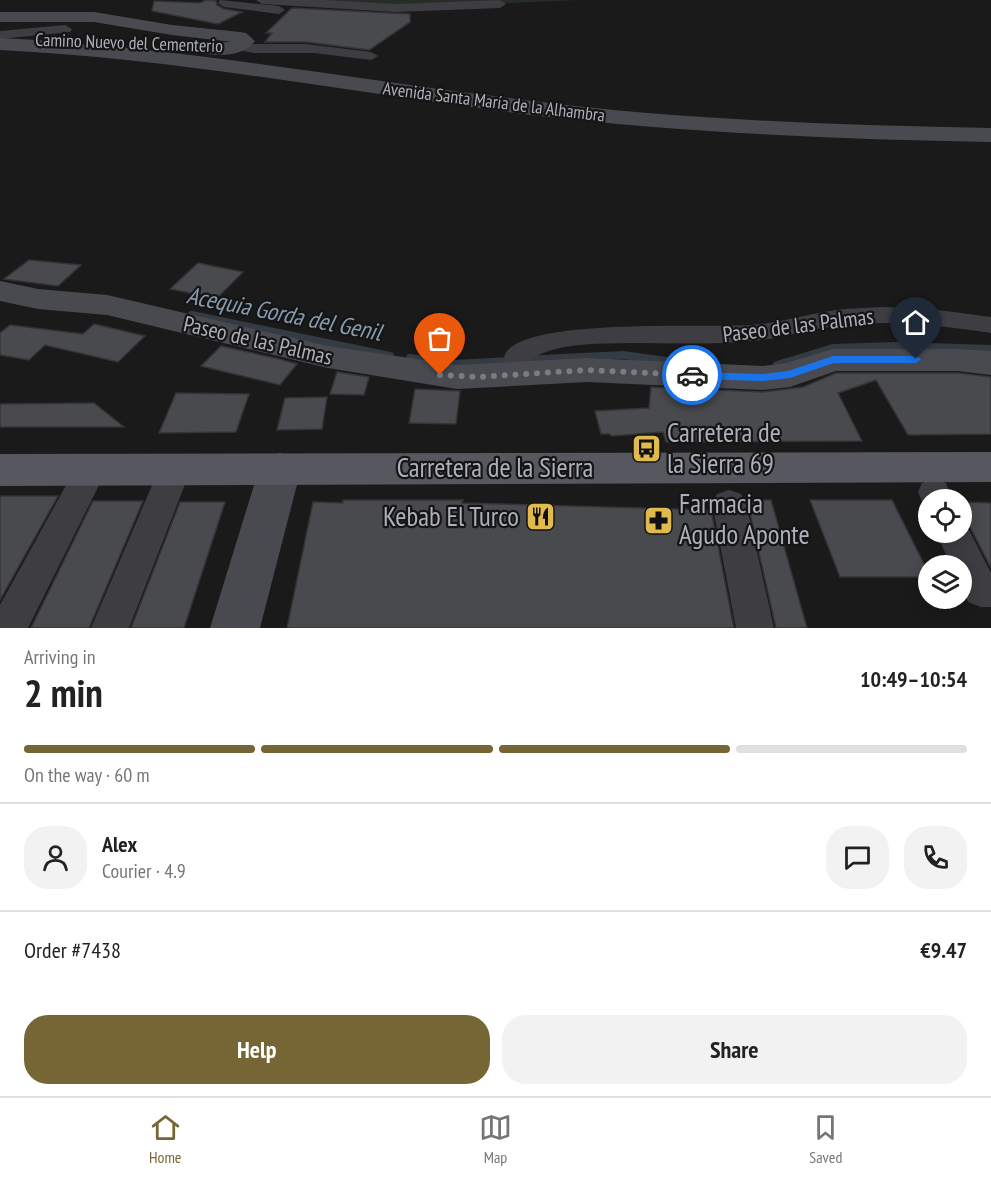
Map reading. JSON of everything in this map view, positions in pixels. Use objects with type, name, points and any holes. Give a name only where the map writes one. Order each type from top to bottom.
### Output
[{"type":"main road","name":"Carretera de la Sierra","points":[[0,470],[991,467]]},
{"type":"street","points":[[0,2],[10,0]]},
{"type":"street","points":[[228,0],[224,3],[366,20]]},
{"type":"street","points":[[262,0],[396,8],[500,4]]},
{"type":"street","name":"Camino Nuevo del Cementerio","points":[[0,16],[77,16],[115,19],[246,41],[237,46],[202,47],[73,37],[5,40]]},
{"type":"street","name":"Camino Nuevo del Cementerio","points":[[5,40],[65,29]]},
{"type":"street","name":"Avenida Santa María de la Alhambra","points":[[5,40],[130,52],[473,100],[609,116],[795,130],[991,135]]},
{"type":"street","points":[[237,46],[249,50],[314,48],[355,56],[371,56]]},
{"type":"street","name":"Paseo de las Palmas","points":[[0,291],[38,298],[107,305],[328,357],[406,371],[457,377],[517,365],[725,378],[763,378],[790,375],[833,360],[958,360],[991,363]]},
{"type":"street","name":"Paseo de las Palmas","points":[[517,365],[526,351],[566,339],[589,336],[753,333],[837,318],[882,315],[931,317],[991,325]]},
{"type":"street","points":[[110,628],[175,469]]},
{"type":"street","points":[[235,628],[280,469]]},
{"type":"street","points":[[8,628],[91,470]]},
{"type":"street","points":[[729,503],[755,628]]},
{"type":"street","points":[[958,543],[981,591],[991,591]]},
{"type":"shaded area","points":[[301,0],[579,0],[396,8]]},
{"type":"building","points":[[206,0],[216,1],[217,5],[224,9],[242,12],[218,24],[152,11],[154,1],[200,3]]},
{"type":"building","points":[[292,8],[410,14],[410,22],[369,50],[306,42],[265,42],[272,33],[266,33]]},
{"type":"building","points":[[29,260],[81,265],[58,286],[4,279]]},
{"type":"building","points":[[198,263],[243,272],[217,298],[170,289]]},
{"type":"building","points":[[94,324],[145,336],[118,362],[45,345],[29,360],[0,355],[0,333],[10,325],[83,334]]},
{"type":"building","points":[[221,346],[297,364],[280,385],[201,366]]},
{"type":"building","points":[[337,372],[369,377],[364,395],[330,394]]},
{"type":"building","points":[[836,373],[958,373],[991,377],[991,434],[908,435],[876,380],[838,393],[862,441],[666,442],[663,432],[611,436],[601,434],[595,411],[649,408],[651,387],[763,392],[803,387]]},
{"type":"building","points":[[415,389],[460,391],[456,424],[409,423]]},
{"type":"building","points":[[176,393],[249,394],[236,432],[159,433]]},
{"type":"building","points":[[327,397],[322,429],[277,430],[285,398]]},
{"type":"building","points":[[94,403],[124,427],[0,427],[0,404]]},
{"type":"building","points":[[0,496],[58,496],[0,600]]},
{"type":"building","points":[[343,500],[463,500],[462,503],[711,510],[734,628],[287,628],[313,502],[343,503]]},
{"type":"building","points":[[747,500],[771,500],[807,628],[776,628]]},
{"type":"building","points":[[810,500],[892,500],[920,555],[918,577],[840,577]]},
{"type":"building","points":[[93,501],[143,501],[89,628],[31,628]]},
{"type":"building","points":[[180,502],[225,502],[184,628],[131,628]]},
{"type":"building","points":[[972,502],[991,503],[991,568],[972,531]]},
{"type":"waterway","name":"Acequia Gorda del Genil","points":[[192,315],[390,356]]},
{"type":"waterway","name":"Acequia Gorda del Genil","points":[[777,365],[833,348],[896,346],[991,349]]},
{"type":"waterway","name":"Acequia Gorda del Genil","points":[[523,360],[623,355],[680,363]]},
{"type":"waterway","name":"Acequia Gorda del Genil","points":[[410,358],[455,364],[512,361]]},
{"type":"way so far","points":[[440,375],[479,377],[587,370],[692,375]]},
{"type":"place","name":"Carretera de la Sierra 69","points":[[646,449]]},
{"type":"place","name":"Kebab El Turco","points":[[540,517]]},
{"type":"place","name":"Farmacia Agudo Aponte","points":[[658,520]]},
{"type":"route","points":[[692,375],[763,378],[790,375],[833,360],[916,359]]}]
